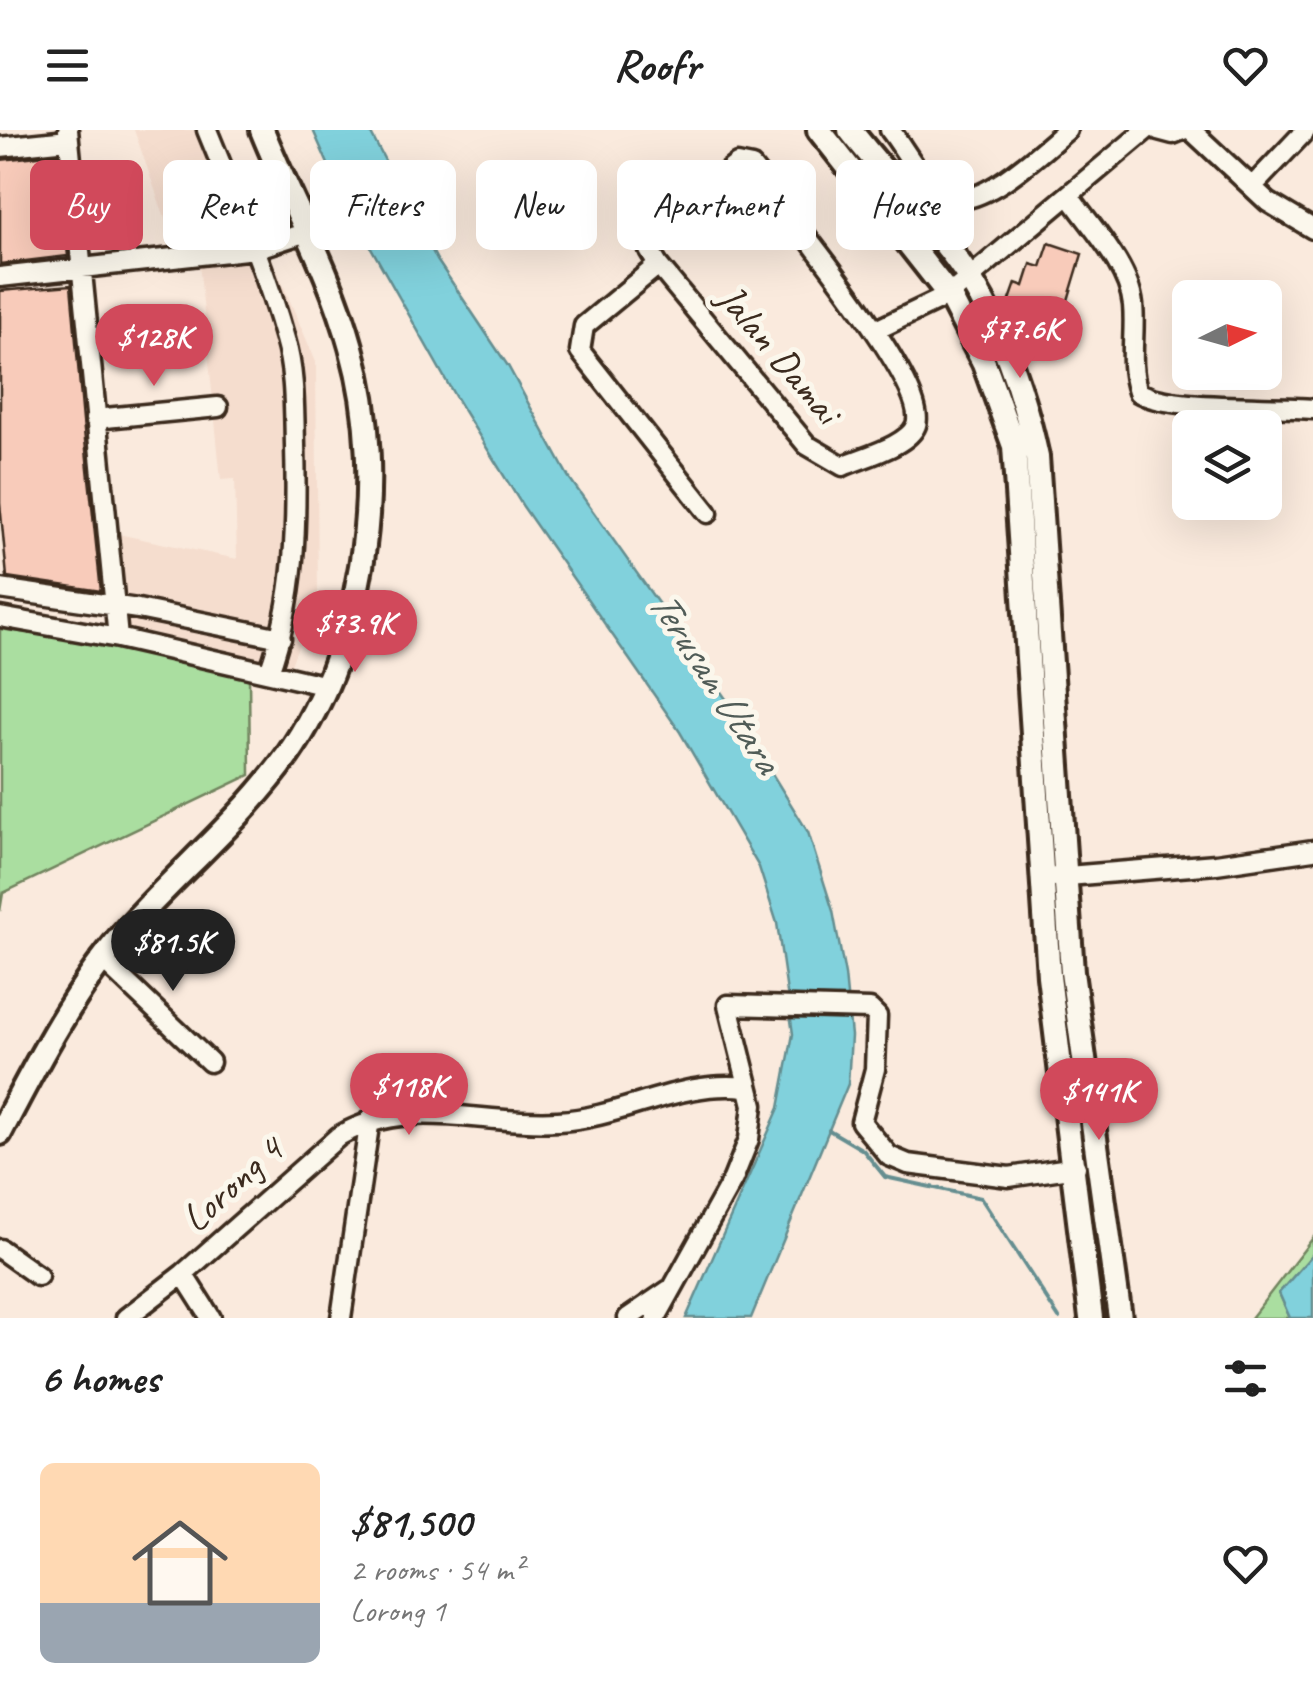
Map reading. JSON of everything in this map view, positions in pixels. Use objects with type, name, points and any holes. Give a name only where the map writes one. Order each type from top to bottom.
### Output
[{"type":"street","points":[[207,130],[219,160]]},
{"type":"street","points":[[0,1133],[57,1028],[103,960],[280,766],[323,686],[360,578],[368,519],[368,449],[352,347],[262,130]]},
{"type":"street","points":[[819,130],[949,295],[998,396],[1019,474],[1053,877],[1072,972],[1120,1318]]},
{"type":"street","points":[[850,130],[969,278],[1016,380],[1037,458],[1053,877],[1049,976],[1076,1166],[1091,1318]]},
{"type":"street","points":[[890,130],[940,195],[956,201],[973,200],[1067,130]]},
{"type":"street","points":[[876,330],[949,295],[1146,130]]},
{"type":"street","points":[[1158,130],[1173,134],[1187,130],[1284,214],[1313,229]]},
{"type":"street","points":[[1252,187],[1306,130]]},
{"type":"street","points":[[0,147],[68,135],[118,638]]},
{"type":"street","name":"Jalan Damai","points":[[736,164],[752,167],[876,330],[911,391],[916,424],[908,437],[843,466],[807,445],[658,264],[649,250],[651,231],[736,164]]},
{"type":"street","points":[[1069,195],[1128,285],[1133,304],[1132,372],[1138,392],[1148,398],[1185,402],[1313,409]]},
{"type":"street","points":[[290,238],[304,233]]},
{"type":"street","points":[[0,276],[245,250]]},
{"type":"street","points":[[255,250],[286,340],[294,382],[296,554],[281,638],[269,672]]},
{"type":"street","points":[[658,264],[584,326],[580,351],[708,513]]},
{"type":"street","points":[[96,419],[218,407]]},
{"type":"street","points":[[0,589],[281,638]]},
{"type":"street","points":[[0,617],[118,638],[323,686]]},
{"type":"street","points":[[1053,877],[1216,864],[1313,850]]},
{"type":"street","points":[[103,960],[210,1062]]},
{"type":"street","points":[[656,1318],[733,1179],[750,1139],[754,1105],[746,1087],[728,1006],[870,1010],[877,1016],[876,1056],[861,1122],[889,1156],[908,1164],[1010,1177],[1076,1166]]},
{"type":"street","name":"Lorong 4","points":[[126,1318],[183,1274],[292,1175],[340,1136],[370,1119],[407,1114],[557,1121],[615,1112],[674,1092],[746,1087]]},
{"type":"street","points":[[341,1318],[370,1119]]},
{"type":"street","points":[[0,1248],[38,1276]]},
{"type":"street","points":[[183,1274],[211,1318]]},
{"type":"street","points":[[628,1318],[669,1290]]},
{"type":"shaded area","points":[[134,130],[217,130],[230,160],[163,160],[163,213]]},
{"type":"shaded area","points":[[176,250],[268,250],[316,362],[318,594],[284,683],[127,647],[118,534],[237,559],[235,479],[221,480],[199,263],[181,264]]},
{"type":"green space","points":[[0,629],[127,647],[249,675],[250,775],[3,893],[0,911]]},
{"type":"green space","points":[[1313,1238],[1313,1254],[1279,1293],[1290,1318],[1251,1318]]},
{"type":"water","name":"Terusan Utara","points":[[313,130],[369,130],[385,160],[326,160]]},
{"type":"water","name":"Terusan Utara","points":[[372,250],[432,250],[508,366],[568,476],[726,699],[808,832],[833,911],[845,975],[851,1036],[848,1084],[751,1318],[686,1318],[779,1108],[793,1034],[777,923],[759,867],[680,732],[522,505]]},
{"type":"water","points":[[1313,1254],[1313,1318],[1290,1318],[1279,1293]]},
{"type":"building","points":[[57,154],[58,160],[30,160],[30,250],[67,250],[68,256],[0,264],[0,160]]},
{"type":"building","points":[[1049,243],[1082,254],[1062,320],[1054,317],[1044,337],[1014,327],[1017,306],[1009,303],[1016,283],[1024,286],[1031,264],[1041,267]]},
{"type":"building","points":[[71,285],[101,591],[7,577],[0,503],[0,291]]},
{"type":"waterway","points":[[829,1130],[863,1150],[885,1177],[981,1198],[1059,1318]]}]
